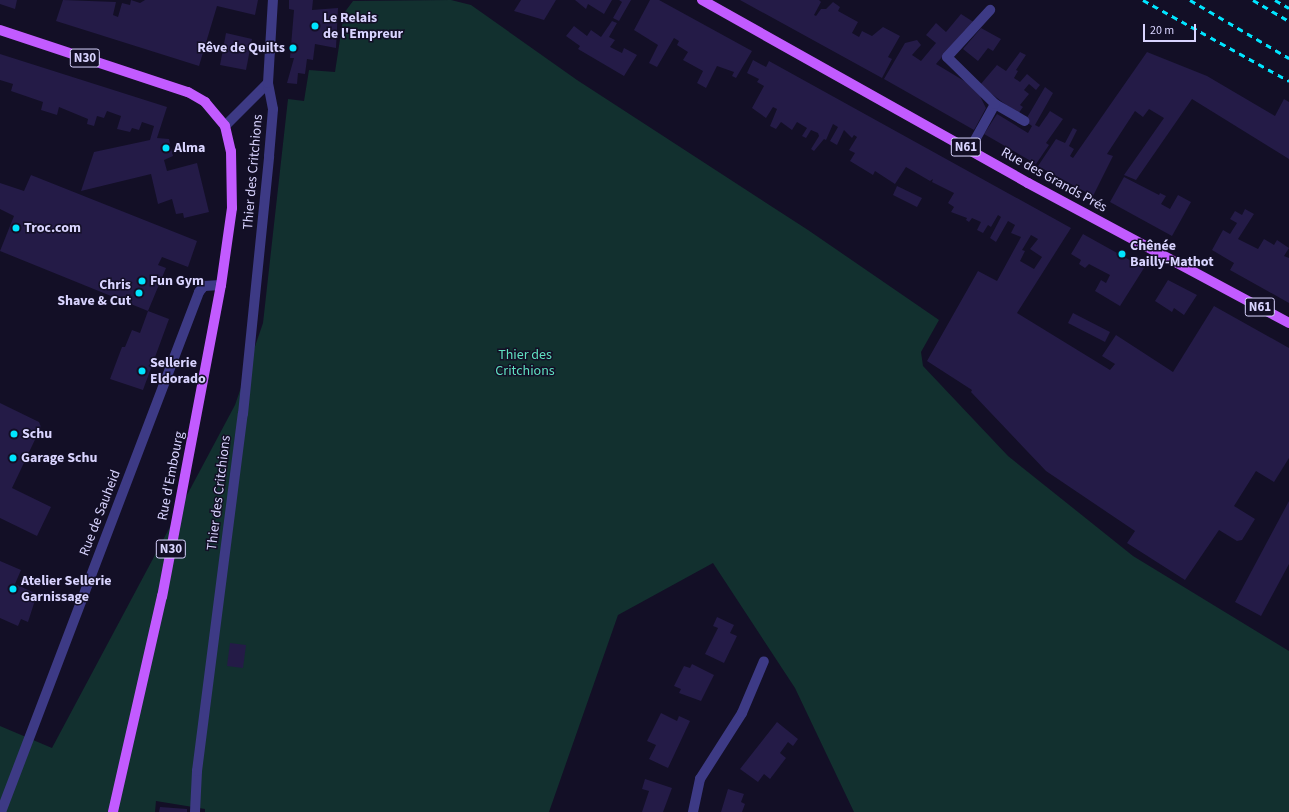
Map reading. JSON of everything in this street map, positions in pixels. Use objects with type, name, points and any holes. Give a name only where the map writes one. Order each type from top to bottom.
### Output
[{"type":"main road","name":"Rue des Grands Prés","points":[[702,0],[970,149],[1289,323]]},
{"type":"main road","name":"N30","points":[[0,30],[188,92],[205,102],[225,126],[231,151],[231,219],[221,285]]},
{"type":"main road","name":"Rue d'Embourg","points":[[113,812],[162,596],[221,285]]},
{"type":"street","points":[[225,126],[268,82],[274,0]]},
{"type":"street","points":[[990,10],[947,57],[995,104],[1024,121]]},
{"type":"street","name":"Thier des Critchions","points":[[195,812],[197,770],[243,414],[269,156],[273,109],[268,82]]},
{"type":"street","points":[[970,149],[995,104]]},
{"type":"street","name":"Rue de Sauheid","points":[[1,812],[199,292],[204,286],[221,285]]},
{"type":"street","points":[[693,812],[700,778],[742,713],[764,661]]},
{"type":"green space","name":"Thier des Critchions","points":[[451,0],[471,5],[577,80],[808,230],[939,320],[921,352],[923,366],[1008,456],[1133,556],[1289,651],[1289,812],[854,812],[795,688],[713,563],[618,615],[549,812],[205,812],[205,809],[156,801],[155,812],[0,812],[0,726],[52,748],[235,405],[263,323],[288,99],[304,101],[309,70],[335,72],[344,13],[353,1]]},
{"type":"building","points":[[0,0],[17,0],[15,9],[0,4]]},
{"type":"building","points":[[63,0],[116,2],[113,15],[118,17],[122,3],[130,5],[131,0],[140,3],[145,0],[258,0],[255,15],[217,6],[199,66],[56,21]]},
{"type":"building","name":"Le Relais de l'Empreur","points":[[289,0],[313,0],[312,10],[338,8],[336,48],[315,44],[313,60],[307,59],[305,74],[298,73],[297,84],[287,83],[294,58],[290,58],[294,10],[289,9]]},
{"type":"building","points":[[521,0],[556,0],[544,20],[514,11]]},
{"type":"building","points":[[575,0],[612,0],[604,14],[588,4],[586,9]]},
{"type":"building","points":[[619,0],[631,0],[619,21],[613,18],[622,2]]},
{"type":"building","points":[[650,0],[659,0],[752,51],[736,78],[732,76],[734,72],[717,66],[706,88],[697,83],[703,71],[683,60],[688,52],[677,45],[679,41],[674,38],[657,67],[649,63],[658,45],[634,30]]},
{"type":"building","points":[[740,0],[819,0],[821,2],[814,15],[816,16],[821,9],[826,9],[833,2],[840,7],[838,11],[858,22],[852,33],[859,37],[862,31],[872,36],[883,27],[900,36],[888,57],[892,59],[882,78]]},
{"type":"building","points":[[961,14],[975,23],[967,32],[965,30],[936,64],[966,82],[980,96],[986,108],[974,130],[884,79],[905,43],[917,40],[921,45],[912,55],[921,61],[936,43],[926,35],[936,23],[946,32]]},
{"type":"building","points":[[612,21],[617,23],[609,37],[615,40],[610,47],[622,53],[624,48],[637,55],[624,76],[578,49],[580,46],[566,36],[574,26],[587,36],[591,30],[601,37]]},
{"type":"building","points":[[981,28],[1001,39],[993,51],[988,48],[978,61],[963,49]]},
{"type":"building","points":[[226,33],[252,39],[246,70],[220,65]]},
{"type":"building","points":[[1020,52],[1026,55],[1016,70],[1018,71],[1014,78],[1020,82],[1027,74],[1040,85],[1036,90],[1029,84],[1024,90],[1029,94],[1020,105],[1023,107],[1018,114],[980,85],[997,65],[1006,71]]},
{"type":"building","points":[[1147,52],[1207,76],[1275,116],[1284,99],[1289,102],[1289,159],[1192,99],[1136,180],[1124,175],[1164,118],[1149,109],[1143,117],[1135,111],[1107,154],[1113,156],[1093,196],[1038,166],[1056,139],[1065,143],[1073,128],[1077,130],[1069,146],[1074,149],[1070,156],[1073,158]]},
{"type":"building","points":[[0,54],[167,107],[157,138],[169,139],[173,156],[164,160],[167,171],[197,163],[209,212],[184,218],[183,213],[176,214],[172,199],[158,204],[151,174],[81,191],[94,152],[150,140],[154,126],[142,122],[139,130],[132,128],[130,132],[117,129],[121,116],[107,111],[104,118],[97,116],[94,126],[87,124],[88,119],[59,107],[57,115],[41,110],[43,102],[11,91],[13,84],[0,80]]},
{"type":"building","points":[[753,60],[766,67],[769,61],[1071,228],[1017,313],[1110,370],[1115,364],[1102,356],[1116,335],[1173,372],[1214,306],[1289,348],[1289,458],[1274,482],[1256,471],[1234,506],[1255,519],[1242,540],[1237,541],[1219,530],[1185,580],[1127,543],[1135,531],[1046,471],[971,392],[972,390],[927,361],[978,271],[997,281],[1021,237],[1011,233],[1015,225],[1008,221],[996,242],[990,238],[1001,217],[998,215],[991,227],[988,225],[983,233],[977,230],[981,222],[972,218],[969,222],[966,220],[967,218],[951,212],[954,207],[948,203],[954,193],[932,182],[933,179],[930,181],[906,167],[895,184],[875,171],[873,175],[850,161],[855,153],[849,150],[857,137],[854,135],[852,138],[844,130],[837,145],[830,141],[838,127],[833,124],[826,140],[824,139],[814,151],[811,149],[819,136],[818,133],[811,130],[806,138],[802,136],[807,128],[797,122],[792,130],[781,122],[776,129],[770,126],[777,109],[773,107],[766,118],[752,108],[764,86],[757,82],[759,79],[747,73]],"holes":[[[1031,235],[1038,239],[1030,249],[1042,257],[1034,269],[1020,261],[1025,251],[1022,250]]]},
{"type":"building","points":[[1045,87],[1053,93],[1035,125],[1039,127],[1050,111],[1063,119],[1046,143],[1049,145],[1036,164],[984,134],[997,114],[1028,133],[1032,126],[1025,121]]},
{"type":"building","points":[[31,175],[197,241],[188,267],[162,257],[158,265],[166,268],[148,311],[0,251],[14,216],[0,209],[0,183],[24,191]]},
{"type":"building","points":[[1124,177],[1159,195],[1160,193],[1166,196],[1161,204],[1170,209],[1178,195],[1191,202],[1172,236],[1110,202]]},
{"type":"building","points":[[897,186],[922,198],[917,207],[893,195]]},
{"type":"building","points":[[1245,209],[1254,214],[1238,239],[1258,249],[1264,239],[1274,245],[1277,240],[1289,248],[1284,256],[1289,258],[1289,303],[1230,270],[1234,263],[1212,250],[1223,230],[1230,234],[1237,223],[1230,219],[1235,211],[1242,215]]},
{"type":"building","points":[[1083,234],[1144,268],[1120,306],[1095,291],[1101,280],[1106,283],[1110,275],[1089,264],[1085,268],[1079,264],[1081,260],[1071,254]]},
{"type":"building","points":[[1168,280],[1197,295],[1184,315],[1174,308],[1172,312],[1155,301]]},
{"type":"building","points":[[148,311],[169,319],[143,390],[110,379],[122,347],[125,347],[132,330],[140,333]]},
{"type":"building","points":[[1073,313],[1110,332],[1105,342],[1068,323]]},
{"type":"building","name":"Garage Schu","points":[[0,403],[39,422],[41,427],[12,488],[51,507],[37,536],[0,518]]},
{"type":"building","points":[[1289,501],[1289,564],[1261,616],[1235,602]]},
{"type":"building","name":"Atelier Sellerie Garnissage","points":[[0,561],[21,570],[15,584],[37,594],[28,622],[21,619],[18,626],[0,618]]},
{"type":"building","points":[[717,617],[734,625],[730,633],[737,636],[724,663],[705,654],[718,628],[713,626]]},
{"type":"building","points":[[230,643],[246,645],[243,668],[227,666]]},
{"type":"building","points":[[692,664],[714,675],[701,701],[679,693],[681,689],[674,686],[684,666],[690,668]]},
{"type":"building","points":[[661,713],[677,721],[679,716],[690,721],[668,768],[649,759],[656,745],[647,741]]},
{"type":"building","points":[[777,722],[798,739],[793,746],[788,742],[780,753],[786,758],[770,779],[764,774],[758,782],[740,769]]},
{"type":"building","points":[[645,779],[672,788],[663,812],[642,812],[649,791],[642,789]]},
{"type":"building","points":[[728,789],[744,794],[741,802],[745,804],[742,812],[721,812]]},
{"type":"building","points":[[160,807],[187,809],[187,812],[159,812]]},
{"type":"railway","points":[[1143,0],[1289,81]]},
{"type":"railway","points":[[1190,0],[1289,58]]},
{"type":"railway","points":[[1253,0],[1289,21]]},
{"type":"railway","points":[[1275,0],[1289,8]]},
{"type":"place","name":"Le Relais de l'Empreur","points":[[315,26]]},
{"type":"place","name":"Rêve de Quilts","points":[[293,48]]},
{"type":"place","name":"Alma","points":[[166,148]]},
{"type":"place","name":"Troc.com","points":[[16,228]]},
{"type":"place","name":"Chênée Bailly-Mathot","points":[[1122,254]]},
{"type":"place","name":"Fun Gym","points":[[142,281]]},
{"type":"place","name":"Chris Shave & Cut","points":[[139,293]]},
{"type":"place","name":"Sellerie Eldorado","points":[[142,371]]},
{"type":"place","name":"Schu","points":[[14,434]]},
{"type":"place","name":"Garage Schu","points":[[13,458]]},
{"type":"place","name":"Atelier Sellerie Garnissage","points":[[13,589]]}]
